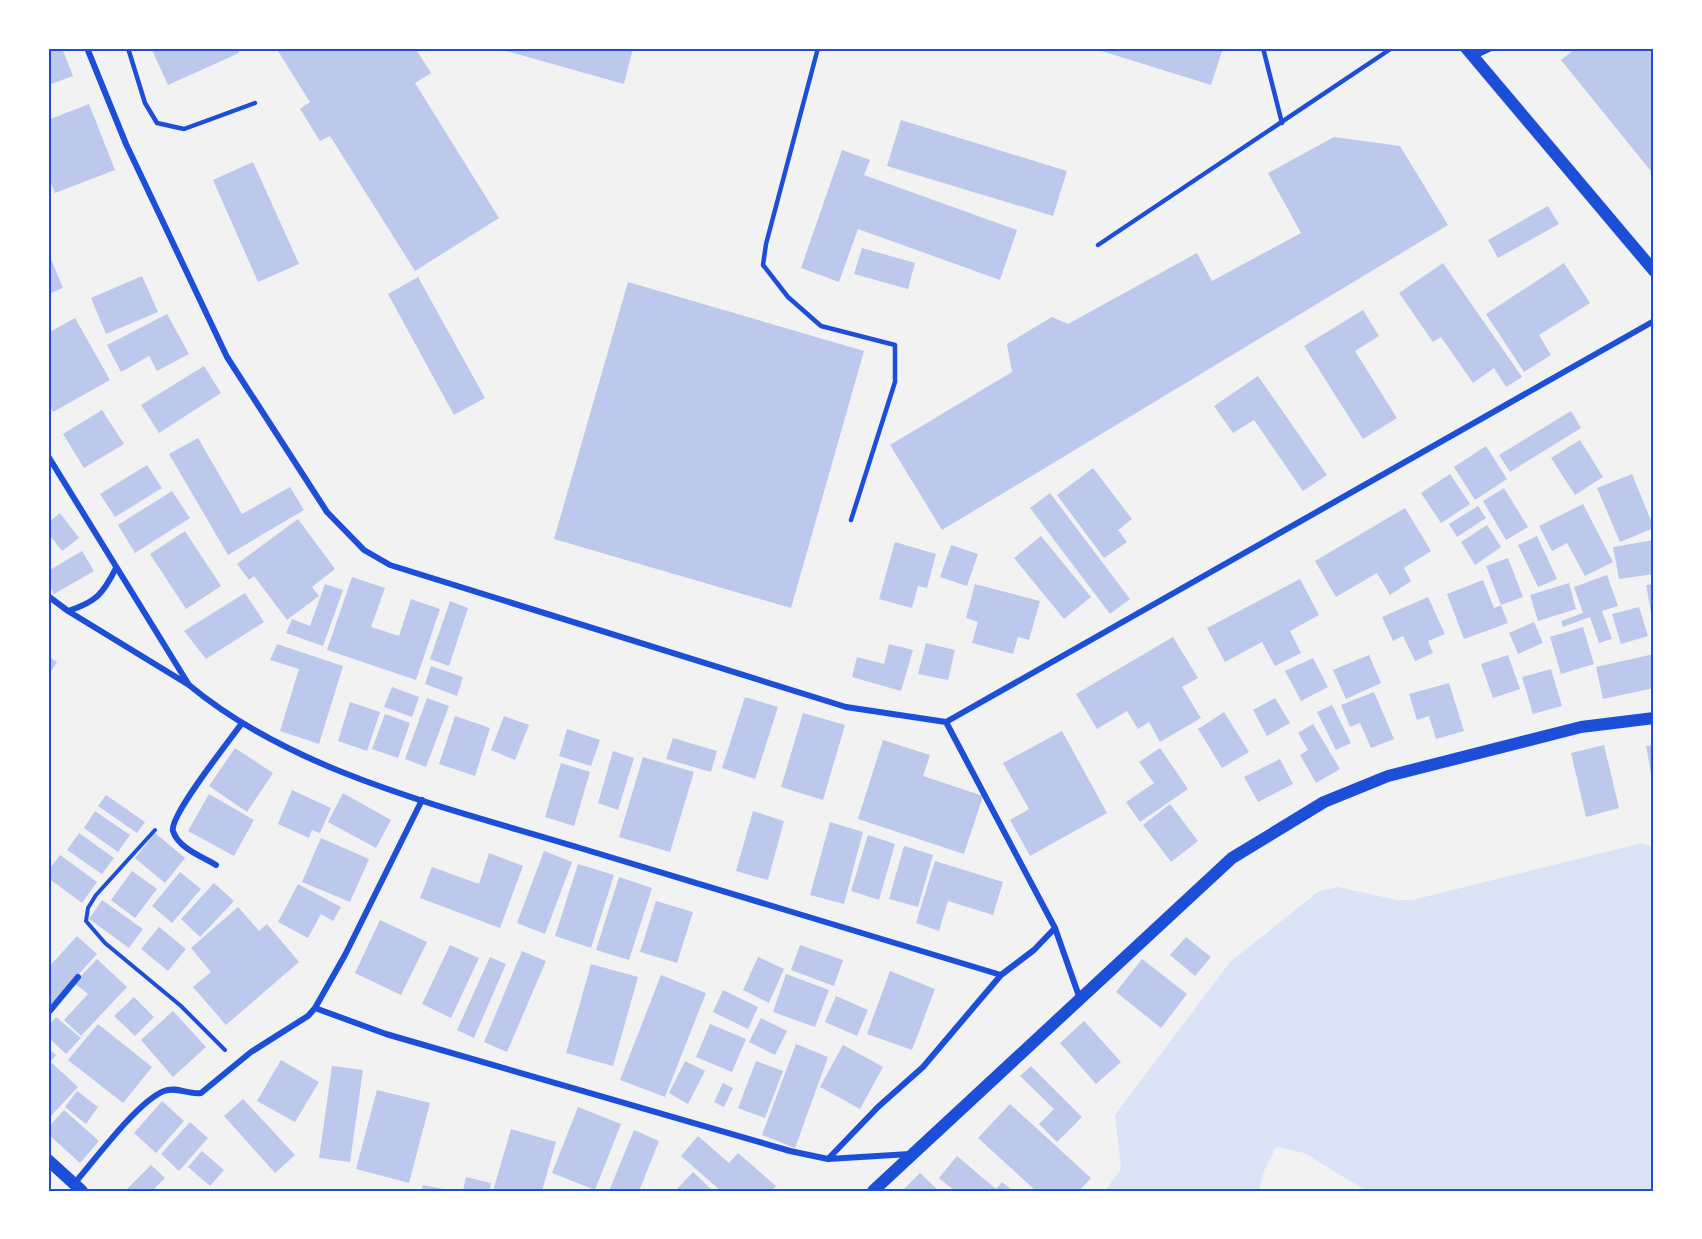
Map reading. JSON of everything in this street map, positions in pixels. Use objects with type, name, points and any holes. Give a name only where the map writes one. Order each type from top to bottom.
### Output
[{"type":"main road","points":[[1470,52],[1654,271]]},
{"type":"main road","points":[[873,1191],[1232,858],[1324,802],[1388,776],[1442,761],[1581,727],[1654,718]]},
{"type":"main road","points":[[48,1160],[78,1187]]},
{"type":"street","points":[[87,48],[126,144],[227,357],[327,512],[364,550],[401,568],[846,707],[946,722],[1654,321]]},
{"type":"street","points":[[1470,52],[1491,48]]},
{"type":"street","points":[[48,456],[116,568],[159,632],[189,685]]},
{"type":"street","points":[[68,611],[90,604],[107,586],[116,568]]},
{"type":"street","points":[[48,596],[68,611],[189,685],[216,707],[242,723],[317,761],[422,800],[1001,975]]},
{"type":"street","points":[[946,722],[1055,928],[1080,999]]},
{"type":"street","points":[[216,865],[179,842],[173,831],[173,825],[181,807],[242,723]]},
{"type":"street","points":[[78,1187],[140,1109],[155,1097],[168,1090],[201,1093],[266,1042],[308,1016],[315,1008],[345,955],[422,800]]},
{"type":"street","points":[[828,1159],[878,1107],[923,1067],[1001,975],[1034,950],[1055,928]]},
{"type":"street","points":[[48,1013],[78,977]]},
{"type":"street","points":[[315,1008],[386,1034],[790,1151],[828,1159],[914,1154]]},
{"type":"lane","points":[[128,48],[145,103],[157,123],[184,129],[255,103]]},
{"type":"lane","points":[[818,48],[766,244],[763,265],[788,297],[821,326],[895,345],[895,382],[851,520]]},
{"type":"lane","points":[[1263,48],[1282,123]]},
{"type":"lane","points":[[1098,245],[1392,48]]},
{"type":"path","points":[[173,825],[152,831],[96,895],[88,908],[86,921],[105,943],[181,1006],[238,1064]]},
{"type":"shaded area","points":[[1642,843],[1654,847],[1654,1191],[1367,1191],[1304,1153],[1276,1147],[1264,1171],[1259,1191],[1105,1191],[1121,1169],[1115,1115],[1230,962],[1319,891],[1338,887],[1397,900],[1412,900]]},
{"type":"building","points":[[48,48],[62,48],[73,76],[48,85]]},
{"type":"building","points":[[151,48],[237,48],[239,53],[168,85]]},
{"type":"building","points":[[276,48],[393,48],[395,50],[415,48],[431,73],[415,83],[499,218],[415,271],[330,136],[320,141],[300,109],[310,102]]},
{"type":"building","points":[[496,48],[633,48],[624,84]]},
{"type":"building","points":[[1092,48],[1223,48],[1211,85]]},
{"type":"building","points":[[1576,48],[1654,48],[1654,175],[1561,60]]},
{"type":"building","points":[[89,104],[115,170],[55,193],[48,176],[48,120]]},
{"type":"building","points":[[901,120],[1067,171],[1053,216],[887,166]]},
{"type":"building","points":[[1334,137],[1400,146],[1448,225],[942,530],[890,445],[1012,372],[1007,344],[1052,317],[1068,324],[1197,253],[1212,281],[1301,233],[1268,173]]},
{"type":"building","points":[[842,150],[870,160],[864,175],[1017,230],[1000,280],[858,229],[839,282],[801,268]]},
{"type":"building","points":[[253,162],[299,264],[258,282],[213,180]]},
{"type":"building","points":[[1548,206],[1559,224],[1498,258],[1488,240]]},
{"type":"building","points":[[862,248],[915,263],[908,289],[854,274]]},
{"type":"building","points":[[48,252],[63,288],[48,294]]},
{"type":"building","points":[[1443,263],[1522,377],[1506,387],[1494,368],[1473,383],[1441,337],[1433,342],[1399,293]]},
{"type":"building","points":[[1564,263],[1590,303],[1539,335],[1551,355],[1524,372],[1486,314]]},
{"type":"building","points":[[142,276],[158,312],[106,334],[91,298]]},
{"type":"building","points":[[418,277],[485,398],[454,415],[388,294]]},
{"type":"building","points":[[628,282],[864,351],[791,608],[554,539]]},
{"type":"building","points":[[1363,310],[1379,336],[1355,351],[1397,418],[1363,439],[1304,346]]},
{"type":"building","points":[[167,314],[189,354],[157,371],[149,356],[121,372],[107,345]]},
{"type":"building","points":[[75,318],[110,380],[53,412],[48,403],[48,333]]},
{"type":"building","points":[[204,366],[221,393],[159,433],[141,405]]},
{"type":"building","points":[[1258,376],[1327,475],[1303,491],[1254,420],[1233,433],[1214,406]]},
{"type":"building","points":[[102,410],[124,444],[84,468],[63,434]]},
{"type":"building","points":[[1571,411],[1581,428],[1510,472],[1499,455]]},
{"type":"building","points":[[198,438],[242,514],[290,487],[304,510],[228,555],[169,454]]},
{"type":"building","points":[[1580,440],[1603,477],[1575,495],[1551,458]]},
{"type":"building","points":[[1486,446],[1507,479],[1475,500],[1454,467]]},
{"type":"building","points":[[147,465],[162,488],[115,517],[100,494]]},
{"type":"building","points":[[1093,468],[1132,519],[1118,530],[1127,542],[1104,558],[1057,495]]},
{"type":"building","points":[[1450,474],[1470,504],[1441,523],[1421,493]]},
{"type":"building","points":[[1632,474],[1654,528],[1620,542],[1597,488]]},
{"type":"building","points":[[1504,488],[1528,527],[1506,540],[1483,501]]},
{"type":"building","points":[[172,491],[190,518],[135,553],[118,525]]},
{"type":"building","points":[[1050,493],[1130,599],[1110,614],[1030,508]]},
{"type":"building","points":[[1583,504],[1613,562],[1585,576],[1567,543],[1552,551],[1539,526]]},
{"type":"building","points":[[1478,506],[1486,518],[1457,537],[1449,524]]},
{"type":"building","points":[[1405,508],[1431,551],[1404,568],[1411,581],[1390,595],[1377,573],[1336,597],[1315,561]]},
{"type":"building","points":[[60,513],[79,538],[62,551],[48,533],[48,523]]},
{"type":"building","points":[[298,519],[335,569],[312,587],[319,596],[287,620],[254,576],[249,580],[237,564]]},
{"type":"building","points":[[1487,525],[1501,547],[1475,565],[1461,542]]},
{"type":"building","points":[[185,531],[221,586],[186,609],[150,554]]},
{"type":"building","points":[[1041,536],[1091,597],[1064,619],[1014,558]]},
{"type":"building","points":[[1537,536],[1557,579],[1538,587],[1518,545]]},
{"type":"building","points":[[1654,540],[1654,574],[1619,579],[1613,547]]},
{"type":"building","points":[[895,542],[936,554],[927,588],[918,586],[912,608],[879,599]]},
{"type":"building","points":[[951,545],[978,554],[967,586],[940,577]]},
{"type":"building","points":[[82,551],[94,571],[54,594],[48,582],[48,571]]},
{"type":"building","points":[[1508,558],[1523,597],[1501,605],[1486,566]]},
{"type":"building","points":[[1607,575],[1618,606],[1602,611],[1612,639],[1599,643],[1590,617],[1563,627],[1561,621],[1583,613],[1574,587]]},
{"type":"building","points":[[352,577],[385,588],[371,627],[399,636],[411,599],[440,609],[416,680],[327,650]]},
{"type":"building","points":[[1300,579],[1319,615],[1290,631],[1301,653],[1275,666],[1262,642],[1225,662],[1207,628]]},
{"type":"building","points":[[1483,580],[1494,608],[1501,605],[1508,623],[1464,639],[1447,594]]},
{"type":"building","points":[[1569,583],[1576,609],[1538,621],[1530,595]]},
{"type":"building","points":[[325,584],[343,590],[323,646],[286,633],[292,619],[310,626]]},
{"type":"building","points":[[975,584],[1040,601],[1029,640],[1018,637],[1013,654],[972,643],[978,622],[966,618]]},
{"type":"building","points":[[1654,584],[1654,622],[1653,622],[1646,585]]},
{"type":"building","points":[[245,593],[264,622],[206,659],[184,631]]},
{"type":"building","points":[[1428,597],[1445,634],[1428,641],[1433,653],[1415,661],[1403,636],[1393,641],[1382,617]]},
{"type":"building","points":[[450,601],[468,608],[449,666],[430,659]]},
{"type":"building","points":[[1639,607],[1648,636],[1621,644],[1612,614]]},
{"type":"building","points":[[1534,622],[1543,643],[1518,654],[1509,633]]},
{"type":"building","points":[[1583,627],[1594,664],[1561,674],[1550,637]]},
{"type":"building","points":[[1173,637],[1198,678],[1182,687],[1201,718],[1160,742],[1149,722],[1138,729],[1127,711],[1097,729],[1076,694]]},
{"type":"building","points":[[926,643],[955,650],[948,680],[918,674]]},
{"type":"building","points":[[277,644],[343,666],[319,744],[280,731],[299,669],[270,660]]},
{"type":"building","points":[[889,644],[913,650],[901,691],[852,677],[857,657],[884,664]]},
{"type":"building","points":[[1654,654],[1654,688],[1603,699],[1596,667]]},
{"type":"building","points":[[1369,655],[1381,683],[1346,699],[1333,670]]},
{"type":"building","points":[[1508,655],[1520,689],[1493,698],[1481,664]]},
{"type":"building","points":[[48,656],[57,662],[48,676]]},
{"type":"building","points":[[1313,658],[1328,687],[1301,701],[1285,671]]},
{"type":"building","points":[[431,666],[463,677],[457,696],[425,684]]},
{"type":"building","points":[[1551,669],[1562,706],[1533,714],[1522,677]]},
{"type":"building","points":[[1449,683],[1464,731],[1436,739],[1429,716],[1417,720],[1409,694]]},
{"type":"building","points":[[392,687],[419,697],[412,717],[384,707]]},
{"type":"building","points":[[1374,692],[1394,739],[1371,748],[1360,723],[1350,727],[1341,705]]},
{"type":"building","points":[[745,697],[778,707],[755,779],[722,768]]},
{"type":"building","points":[[427,698],[449,706],[426,767],[405,759]]},
{"type":"building","points":[[1275,698],[1290,723],[1267,736],[1253,710]]},
{"type":"building","points":[[350,702],[380,712],[367,751],[338,741]]},
{"type":"building","points":[[1332,705],[1351,743],[1336,750],[1317,712]]},
{"type":"building","points":[[1224,712],[1249,752],[1222,768],[1198,729]]},
{"type":"building","points":[[803,713],[845,725],[823,800],[781,787]]},
{"type":"building","points":[[385,714],[410,723],[398,758],[372,749]]},
{"type":"building","points":[[455,716],[490,728],[475,776],[439,764]]},
{"type":"building","points":[[504,716],[529,725],[515,760],[491,750]]},
{"type":"building","points":[[1313,724],[1340,769],[1316,783],[1300,755],[1308,750],[1298,733]]},
{"type":"building","points":[[567,729],[600,740],[591,766],[559,756]]},
{"type":"building","points":[[1062,731],[1107,813],[1030,856],[1010,820],[1029,809],[1003,763]]},
{"type":"building","points":[[673,738],[717,751],[711,772],[666,759]]},
{"type":"building","points":[[883,740],[930,755],[923,776],[983,796],[964,854],[858,819]]},
{"type":"building","points":[[1604,745],[1619,808],[1586,817],[1571,753]]},
{"type":"building","points":[[1654,745],[1654,784],[1653,784],[1646,746]]},
{"type":"building","points":[[235,748],[273,773],[247,812],[209,786]]},
{"type":"building","points":[[1160,748],[1188,789],[1140,822],[1126,802],[1154,783],[1139,762]]},
{"type":"building","points":[[613,751],[634,758],[618,810],[598,803]]},
{"type":"building","points":[[643,757],[694,772],[670,852],[619,837]]},
{"type":"building","points":[[1280,759],[1293,784],[1258,802],[1244,777]]},
{"type":"building","points":[[561,763],[590,772],[574,826],[545,817]]},
{"type":"building","points":[[292,790],[331,808],[320,833],[312,830],[309,838],[278,824]]},
{"type":"building","points":[[343,793],[391,820],[376,848],[328,822]]},
{"type":"building","points":[[209,794],[254,820],[234,856],[188,831]]},
{"type":"building","points":[[106,795],[145,822],[137,833],[98,806]]},
{"type":"building","points":[[1170,804],[1198,841],[1171,862],[1143,825]]},
{"type":"building","points":[[95,811],[130,835],[118,852],[84,828]]},
{"type":"building","points":[[753,811],[784,821],[768,880],[736,871]]},
{"type":"building","points":[[830,822],[863,832],[844,904],[810,895]]},
{"type":"building","points":[[79,833],[114,858],[102,874],[67,850]]},
{"type":"building","points":[[155,833],[185,858],[165,883],[135,858]]},
{"type":"building","points":[[868,835],[895,844],[879,900],[851,891]]},
{"type":"building","points":[[321,838],[369,859],[350,902],[302,882]]},
{"type":"building","points":[[904,846],[933,855],[918,907],[889,899]]},
{"type":"building","points":[[544,851],[572,862],[545,934],[517,923]]},
{"type":"building","points":[[489,853],[523,866],[500,928],[420,898],[432,867],[479,884]]},
{"type":"building","points":[[60,855],[97,882],[82,903],[48,878],[48,871]]},
{"type":"building","points":[[935,861],[1003,882],[993,915],[948,901],[939,931],[916,923]]},
{"type":"building","points":[[578,864],[614,875],[591,948],[555,936]]},
{"type":"building","points":[[132,871],[157,889],[135,918],[111,900]]},
{"type":"building","points":[[180,872],[201,889],[172,923],[152,906]]},
{"type":"building","points":[[619,877],[652,888],[629,960],[596,950]]},
{"type":"building","points":[[214,883],[234,901],[200,937],[181,919]]},
{"type":"building","points":[[298,884],[341,907],[333,921],[321,914],[308,938],[278,922]]},
{"type":"building","points":[[102,900],[143,929],[129,948],[89,919]]},
{"type":"building","points":[[656,901],[693,912],[677,963],[640,952]]},
{"type":"building","points":[[238,907],[259,931],[267,924],[299,962],[226,1025],[193,987],[211,972],[191,948]]},
{"type":"building","points":[[380,920],[427,942],[401,995],[355,973]]},
{"type":"building","points":[[159,927],[186,949],[168,971],[141,949]]},
{"type":"building","points":[[77,936],[97,954],[48,1008],[48,968]]},
{"type":"building","points":[[1186,937],[1211,957],[1195,976],[1170,955]]},
{"type":"building","points":[[450,945],[479,958],[451,1018],[422,1004]]},
{"type":"building","points":[[800,945],[843,960],[834,986],[791,970]]},
{"type":"building","points":[[522,951],[546,961],[507,1052],[484,1042]]},
{"type":"building","points":[[490,957],[506,964],[474,1038],[457,1030]]},
{"type":"building","points":[[758,957],[784,969],[769,1003],[743,990]]},
{"type":"building","points":[[97,959],[127,987],[81,1036],[64,1020],[88,994],[74,983]]},
{"type":"building","points":[[1142,959],[1187,994],[1161,1028],[1116,992]]},
{"type":"building","points":[[591,964],[638,977],[613,1066],[566,1053]]},
{"type":"building","points":[[890,971],[935,989],[912,1050],[867,1034]]},
{"type":"building","points":[[786,974],[829,990],[815,1027],[773,1012]]},
{"type":"building","points":[[661,975],[706,993],[665,1097],[620,1080]]},
{"type":"building","points":[[723,990],[758,1007],[748,1029],[713,1012]]},
{"type":"building","points":[[836,996],[868,1010],[857,1036],[825,1022]]},
{"type":"building","points":[[134,997],[154,1017],[135,1036],[114,1016]]},
{"type":"building","points":[[173,1011],[206,1047],[173,1077],[141,1040]]},
{"type":"building","points":[[56,1017],[81,1038],[66,1054],[48,1037],[48,1026]]},
{"type":"building","points":[[761,1018],[787,1031],[775,1055],[749,1042]]},
{"type":"building","points":[[1084,1021],[1121,1062],[1096,1084],[1060,1043]]},
{"type":"building","points":[[98,1024],[152,1067],[123,1103],[68,1060]]},
{"type":"building","points":[[710,1024],[746,1039],[732,1072],[696,1057]]},
{"type":"building","points":[[796,1044],[828,1057],[795,1148],[762,1135]]},
{"type":"building","points":[[843,1045],[883,1067],[860,1109],[820,1087]]},
{"type":"building","points":[[48,1048],[56,1055],[48,1064]]},
{"type":"building","points":[[281,1060],[319,1082],[295,1122],[257,1101]]},
{"type":"building","points":[[685,1061],[705,1071],[688,1104],[669,1093]]},
{"type":"building","points":[[756,1061],[783,1071],[765,1118],[738,1108]]},
{"type":"building","points":[[52,1063],[78,1087],[48,1119],[48,1067]]},
{"type":"building","points":[[332,1066],[363,1070],[350,1162],[319,1158]]},
{"type":"building","points":[[1031,1066],[1082,1117],[1057,1142],[1039,1124],[1054,1109],[1020,1076]]},
{"type":"building","points":[[723,1083],[733,1088],[724,1107],[714,1102]]},
{"type":"building","points":[[377,1090],[430,1103],[409,1183],[356,1169]]},
{"type":"building","points":[[77,1091],[98,1107],[86,1124],[65,1107]]},
{"type":"building","points":[[243,1099],[295,1155],[275,1173],[224,1116]]},
{"type":"building","points":[[162,1101],[184,1121],[156,1153],[134,1133]]},
{"type":"building","points":[[1010,1104],[1091,1178],[1079,1191],[1036,1191],[978,1138]]},
{"type":"building","points":[[578,1107],[621,1124],[595,1190],[552,1173]]},
{"type":"building","points":[[64,1110],[99,1141],[80,1163],[48,1134],[48,1128]]},
{"type":"building","points":[[190,1122],[208,1138],[179,1171],[161,1154]]},
{"type":"building","points":[[511,1129],[556,1142],[542,1191],[493,1191]]},
{"type":"building","points":[[634,1130],[659,1141],[639,1191],[609,1191]]},
{"type":"building","points":[[698,1136],[729,1163],[738,1153],[776,1186],[772,1191],[721,1191],[681,1156]]},
{"type":"building","points":[[202,1151],[224,1170],[210,1186],[188,1167]]},
{"type":"building","points":[[957,1156],[996,1189],[1002,1182],[1013,1191],[955,1191],[939,1178]]},
{"type":"building","points":[[151,1165],[165,1178],[152,1191],[125,1191]]},
{"type":"building","points":[[693,1172],[713,1191],[675,1191]]},
{"type":"building","points":[[920,1173],[939,1191],[902,1191]]},
{"type":"building","points":[[466,1177],[491,1183],[490,1191],[463,1191]]},
{"type":"building","points":[[423,1185],[449,1190],[449,1191],[421,1191]]}]
